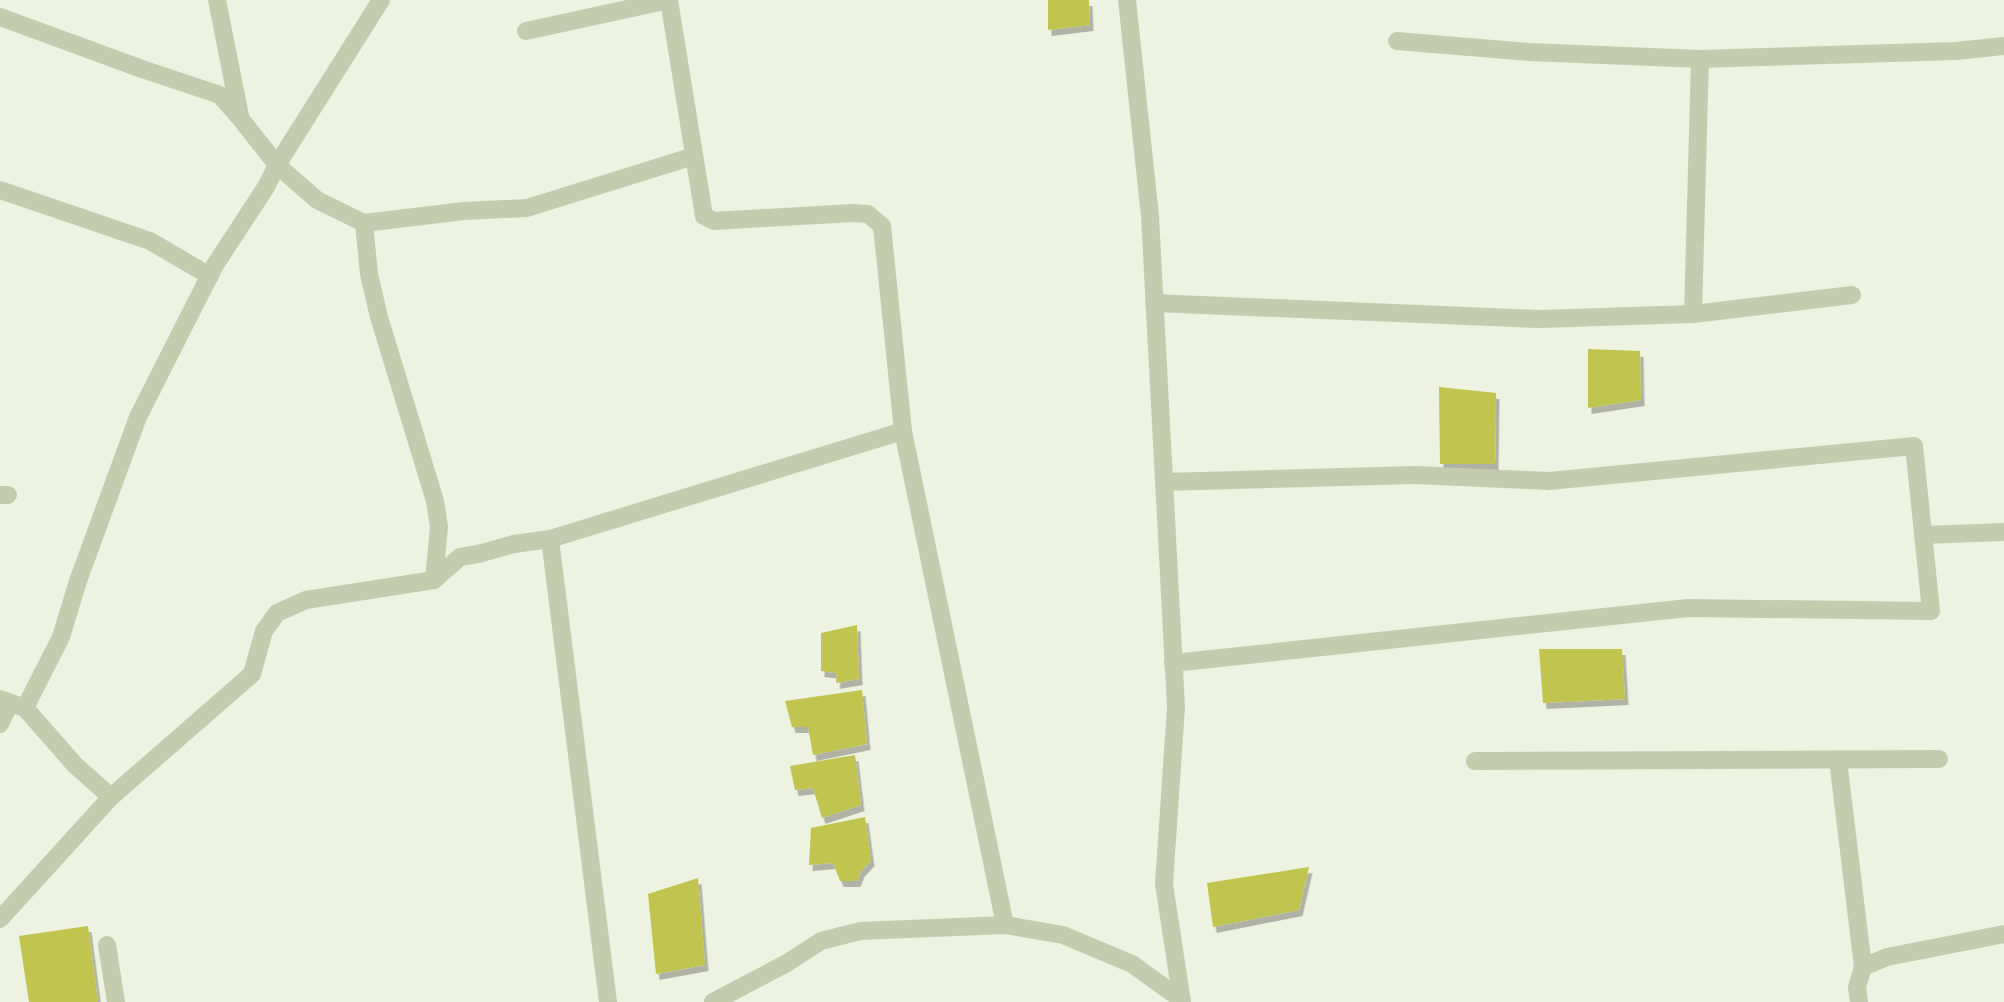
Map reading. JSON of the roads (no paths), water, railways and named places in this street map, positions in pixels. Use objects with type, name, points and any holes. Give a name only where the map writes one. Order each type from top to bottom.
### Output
[{"type":"street","points":[[218,0],[240,118]]},
{"type":"street","points":[[0,724],[11,703],[61,637],[78,581],[138,417],[215,265],[266,187],[277,165],[381,0]]},
{"type":"street","points":[[526,31],[669,0],[704,216],[714,221],[852,213],[868,214],[882,226],[903,431],[1005,925]]},
{"type":"street","points":[[1128,0],[1150,216],[1176,707],[1164,884],[1182,1001]]},
{"type":"street","points":[[0,17],[220,95],[277,165],[317,200],[363,223],[464,211],[528,208],[694,156]]},
{"type":"street","points":[[1396,41],[1530,52],[1700,59],[1956,51],[2004,46]]},
{"type":"street","points":[[1693,314],[1700,59]]},
{"type":"street","points":[[0,190],[150,241],[210,276]]},
{"type":"street","points":[[363,223],[369,274],[379,317],[435,501],[439,527],[434,580]]},
{"type":"street","points":[[1154,303],[1539,320],[1693,314],[1852,295]]},
{"type":"street","points":[[0,919],[111,796],[252,674],[264,631],[277,613],[306,600],[434,580],[460,557],[514,544],[550,539],[903,431]]},
{"type":"street","points":[[1164,482],[1415,475],[1549,481],[1914,446],[1931,611],[1688,608],[1173,663]]},
{"type":"street","points":[[1923,535],[2004,532]]},
{"type":"street","points":[[550,539],[608,1002]]},
{"type":"street","points":[[11,703],[75,765],[111,796]]},
{"type":"street","points":[[1475,761],[1939,759]]},
{"type":"street","points":[[1838,760],[1863,967],[1857,987],[1859,1002]]},
{"type":"street","points":[[713,1002],[787,963],[821,941],[860,931],[1005,925],[1063,935],[1132,964],[1182,1001]]},
{"type":"street","points":[[1863,967],[1887,957],[2004,934]]},
{"type":"street","points":[[107,945],[116,1002]]}]
